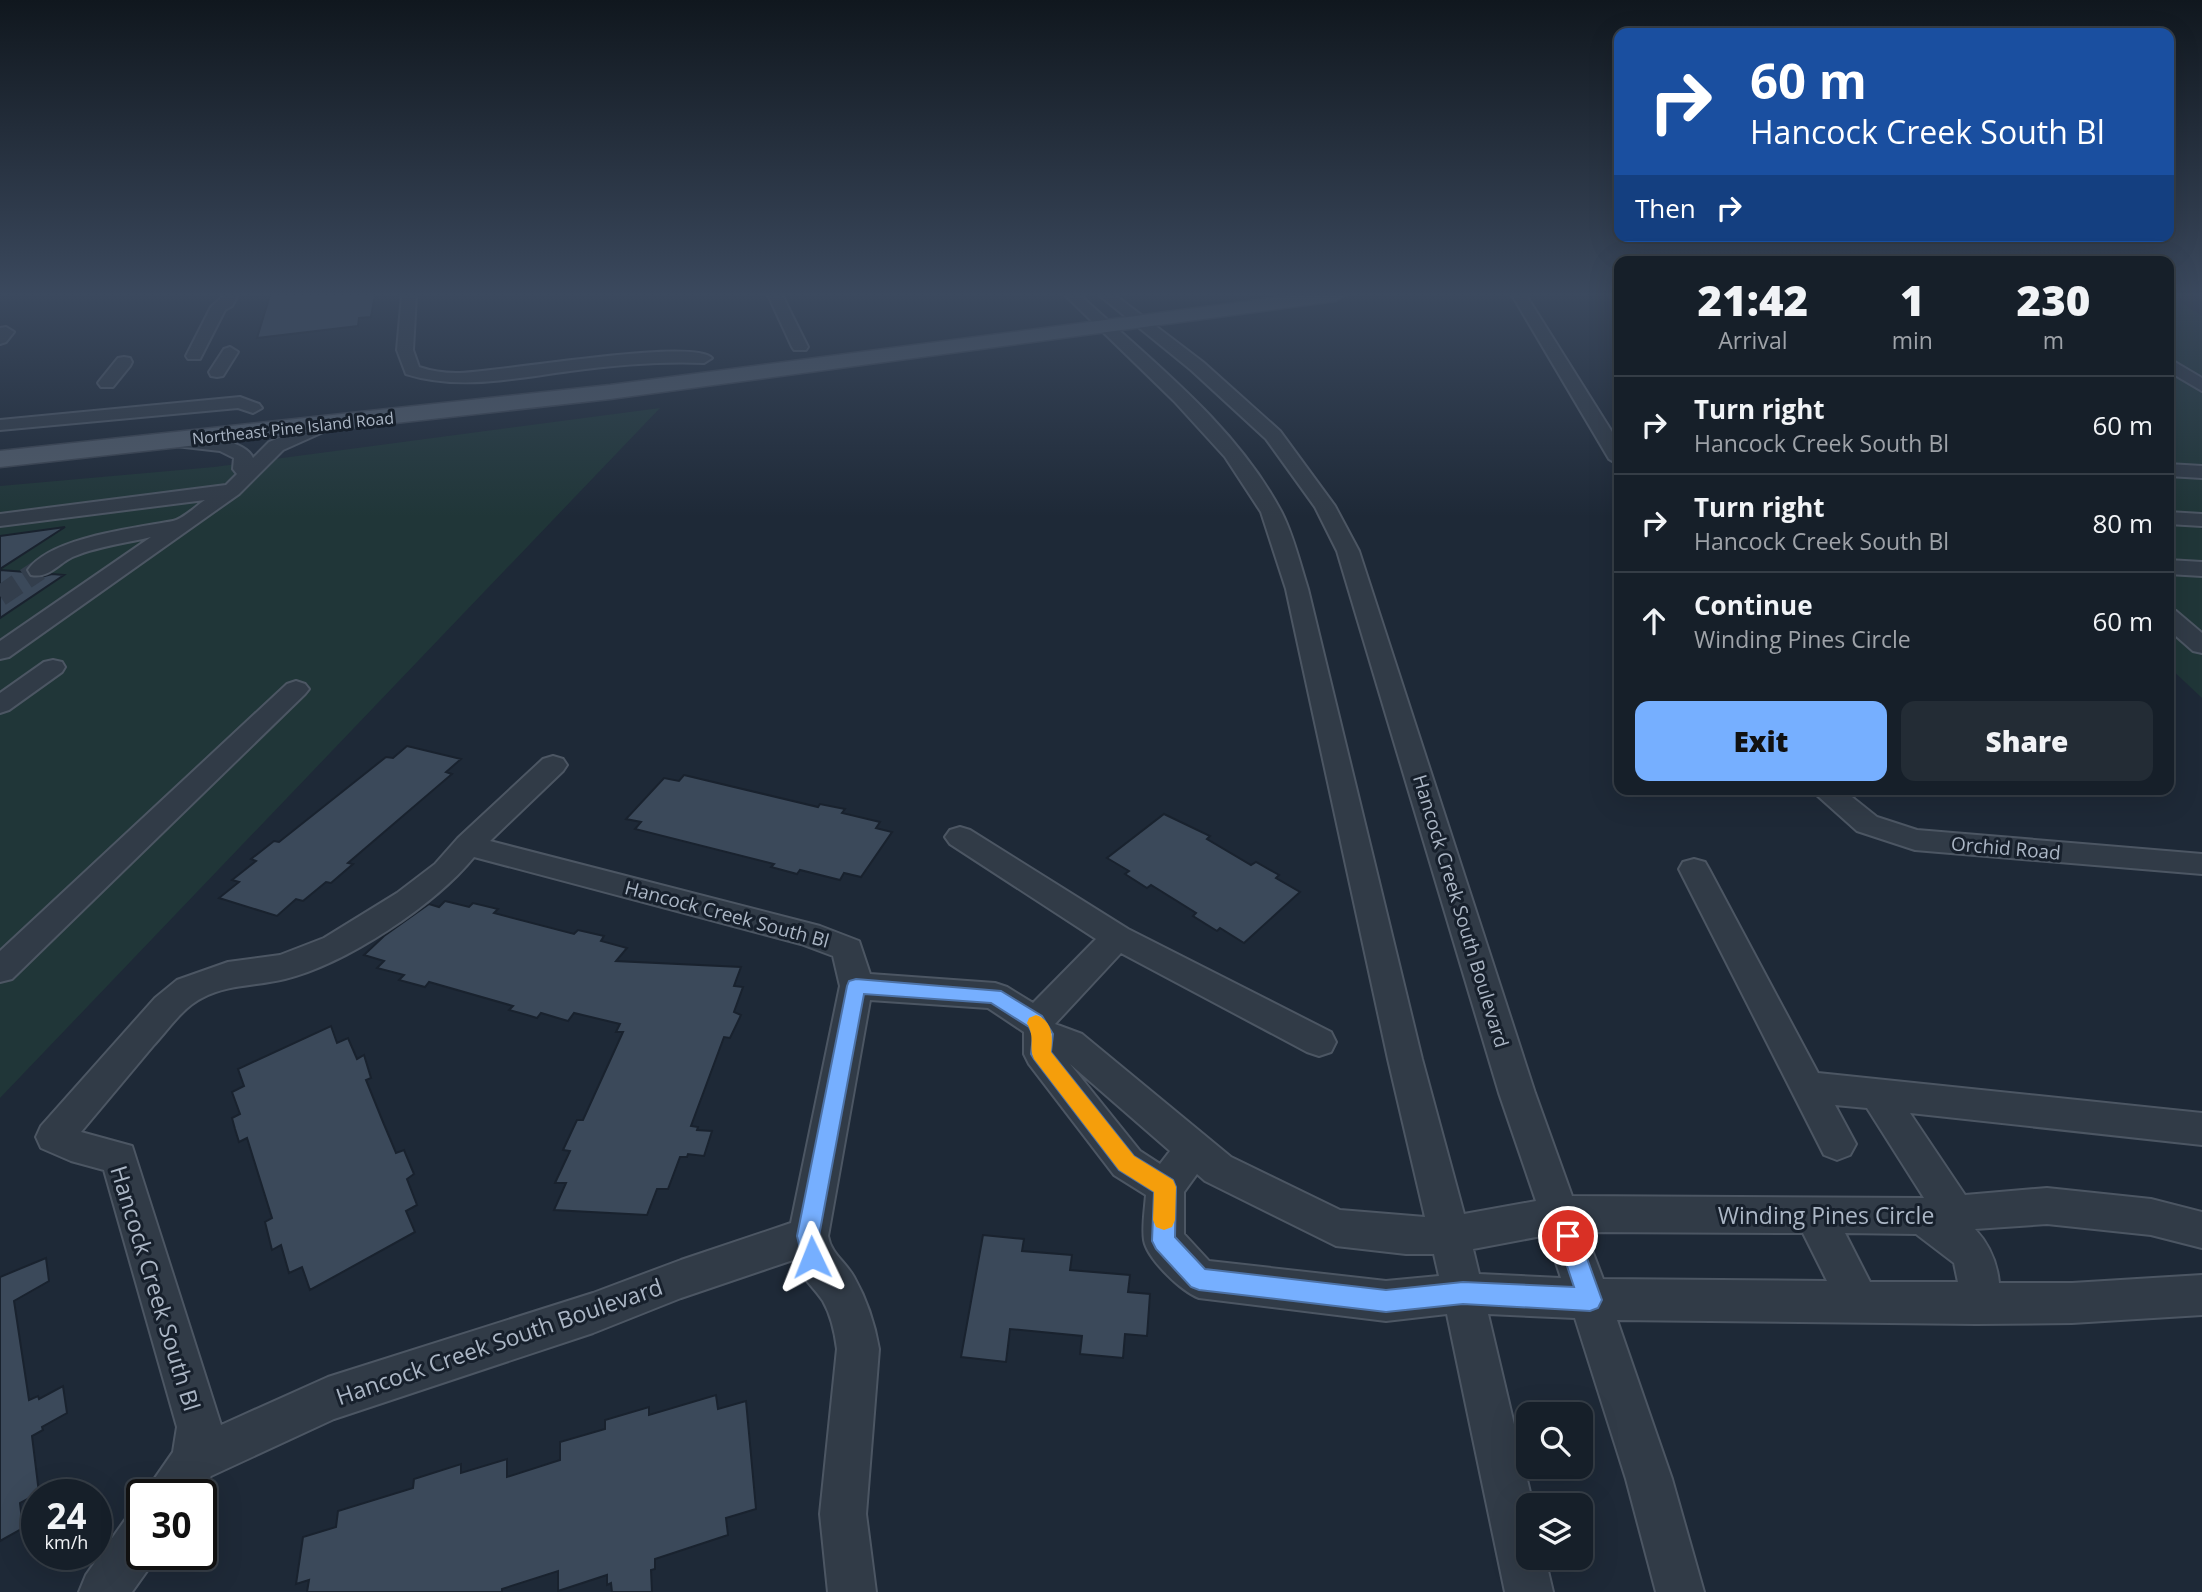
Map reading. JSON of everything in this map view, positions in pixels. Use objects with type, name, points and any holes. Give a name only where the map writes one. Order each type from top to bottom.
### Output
[{"type":"main road","name":"Northeast Pine Island Road","points":[[410,392],[606,369]]},
{"type":"main road","points":[[266,431],[314,412],[619,377],[663,369]]},
{"type":"main road","name":"Northeast Pine Island Road","points":[[0,459],[326,425],[784,369]]},
{"type":"main road","name":"Northeast Pine Island Road","points":[[0,434],[279,406]]},
{"type":"street","points":[[107,383],[118,369]]},
{"type":"street","points":[[412,369],[428,377],[465,378],[541,369]]},
{"type":"street","points":[[1158,369],[1231,452],[1271,513],[1297,589],[1463,1293],[1529,1592]]},
{"type":"street","name":"Hancock Creek South Boulevard","points":[[1187,369],[1273,435],[1325,506],[1349,551],[1517,1093],[1561,1214],[1649,1479],[1680,1592]]},
{"type":"street","points":[[1564,369],[1614,451]]},
{"type":"street","points":[[2177,369],[2202,386]]},
{"type":"street","points":[[0,425],[240,402],[253,408]]},
{"type":"street","points":[[0,652],[240,483],[276,446],[326,425]]},
{"type":"street","points":[[240,483],[266,431]]},
{"type":"street","points":[[174,441],[223,446],[241,452],[244,456],[240,483]]},
{"type":"street","points":[[2174,470],[2202,472]]},
{"type":"street","points":[[0,520],[240,483]]},
{"type":"street","points":[[2174,518],[2202,520]]},
{"type":"street","points":[[39,570],[67,551],[187,522]]},
{"type":"street","points":[[2174,567],[2202,569]]},
{"type":"street","points":[[2174,620],[2202,625]]},
{"type":"street","points":[[2174,621],[2202,646]]},
{"type":"street","points":[[0,705],[52,667]]},
{"type":"street","points":[[0,970],[296,689]]},
{"type":"street","name":"Hancock Creek South Bl","points":[[195,1460],[198,1427],[120,1158],[71,1145],[54,1137],[167,1007],[189,989],[228,975],[284,967],[335,946],[408,901],[446,871],[468,845],[553,765]]},
{"type":"street","name":"Orchid Road","points":[[1831,795],[1867,824],[1915,839],[2202,864]]},
{"type":"street","points":[[960,836],[1117,937],[1319,1042]]},
{"type":"street","name":"Hancock Creek South Bl","points":[[468,845],[809,934],[848,949],[856,986]]},
{"type":"street","points":[[1694,869],[1837,1144]]},
{"type":"street","points":[[1117,937],[1039,1028],[1041,1054],[1127,1163],[1165,1187]]},
{"type":"street","points":[[852,1592],[843,1514],[857,1339],[839,1289],[812,1257],[808,1236],[856,986],[995,996],[1039,1028],[1070,1044],[1218,1169],[1336,1228],[1406,1236],[1449,1235]]},
{"type":"street","points":[[1083,1106],[1117,1083]]},
{"type":"street","points":[[1807,1087],[2202,1129]]},
{"type":"street","points":[[1877,1094],[1939,1216],[1978,1266],[1981,1283],[1976,1304]]},
{"type":"street","points":[[1194,1149],[1165,1187],[1164,1241],[1199,1279],[1386,1301],[1463,1293],[1590,1300],[1976,1304],[2072,1303],[2202,1295]]},
{"type":"street","name":"Winding Pines Circle","points":[[1449,1235],[1561,1214],[1939,1216],[2047,1206],[2151,1217],[2202,1230]]},
{"type":"street","points":[[1815,1216],[1859,1303]]},
{"type":"street","name":"Hancock Creek South Boulevard","points":[[195,1460],[328,1399],[593,1313],[681,1279],[808,1236]]},
{"type":"street","points":[[182,1479],[195,1460]]},
{"type":"street","points":[[103,1592],[126,1560]]},
{"type":"green space","points":[[2174,369],[2202,369],[2202,517],[2187,517],[2202,529],[2202,698],[2174,672]]},
{"type":"green space","points":[[660,408],[0,1098],[0,486],[214,467]]},
{"type":"building","points":[[65,527],[0,569],[0,536]]},
{"type":"building","points":[[0,570],[26,572],[31,578],[64,575],[0,618]]},
{"type":"building","points":[[407,746],[461,759],[446,772],[452,774],[348,863],[353,864],[331,883],[326,882],[303,901],[296,899],[277,916],[219,898],[239,882],[232,880],[256,861],[251,859],[274,841],[279,842],[386,757],[393,758]]},
{"type":"building","points":[[684,775],[818,807],[820,804],[845,809],[842,813],[880,822],[876,828],[892,832],[861,877],[844,873],[840,880],[800,870],[797,874],[771,867],[774,864],[635,829],[641,822],[626,819],[664,778],[679,781]]},
{"type":"building","points":[[1164,814],[1210,836],[1207,839],[1251,865],[1256,862],[1279,875],[1276,878],[1300,892],[1244,943],[1220,928],[1217,931],[1193,916],[1196,913],[1151,885],[1147,888],[1125,874],[1129,871],[1107,858]]},
{"type":"building","points":[[445,901],[469,907],[473,903],[498,909],[494,913],[574,934],[578,930],[604,936],[601,941],[627,948],[616,961],[741,967],[734,986],[743,987],[734,1012],[741,1015],[730,1038],[724,1037],[691,1126],[698,1127],[697,1130],[712,1131],[704,1156],[688,1154],[687,1157],[680,1157],[668,1189],[657,1189],[647,1215],[554,1210],[566,1183],[555,1183],[570,1151],[563,1150],[577,1120],[583,1120],[623,1032],[616,1032],[620,1024],[574,1013],[568,1021],[541,1013],[537,1018],[509,1010],[513,1006],[429,982],[425,987],[399,980],[404,975],[377,968],[384,961],[364,955],[384,936],[429,904],[439,907]]},
{"type":"building","points":[[331,1026],[337,1043],[348,1038],[357,1059],[364,1055],[371,1078],[366,1080],[396,1153],[404,1150],[414,1174],[407,1179],[417,1205],[406,1211],[415,1232],[310,1290],[302,1267],[289,1273],[281,1245],[272,1250],[265,1222],[272,1218],[247,1138],[239,1142],[232,1118],[240,1114],[232,1092],[244,1086],[238,1069]]},
{"type":"building","points":[[983,1235],[1024,1239],[1022,1251],[1072,1255],[1070,1270],[1130,1275],[1128,1292],[1150,1294],[1147,1336],[1125,1334],[1123,1358],[1080,1354],[1082,1336],[1010,1329],[1006,1362],[961,1357]]},
{"type":"building","points":[[46,1258],[49,1281],[14,1301],[29,1400],[38,1396],[39,1399],[63,1386],[67,1413],[32,1436],[37,1479],[21,1479],[21,1529],[0,1541],[0,1277]]},
{"type":"building","points":[[716,1395],[718,1409],[746,1401],[756,1509],[726,1518],[728,1535],[655,1559],[655,1569],[651,1570],[652,1592],[612,1592],[611,1583],[607,1585],[607,1575],[558,1591],[558,1571],[502,1589],[502,1592],[307,1592],[309,1580],[296,1584],[303,1537],[336,1527],[338,1511],[413,1488],[414,1479],[461,1464],[461,1473],[507,1459],[507,1477],[560,1460],[560,1442],[605,1429],[605,1420],[649,1407],[649,1415]]},
{"type":"tunnel","points":[[0,596],[39,570]]},
{"type":"slow traffic","points":[[1036,1023],[1043,1034],[1041,1054],[1127,1163],[1165,1187],[1164,1220]]},
{"type":"route","points":[[812,1257],[808,1236],[856,986],[995,996],[1035,1022],[1043,1034],[1041,1054],[1127,1163],[1165,1187],[1164,1241],[1199,1279],[1386,1301],[1463,1293],[1590,1300],[1568,1236]]}]
